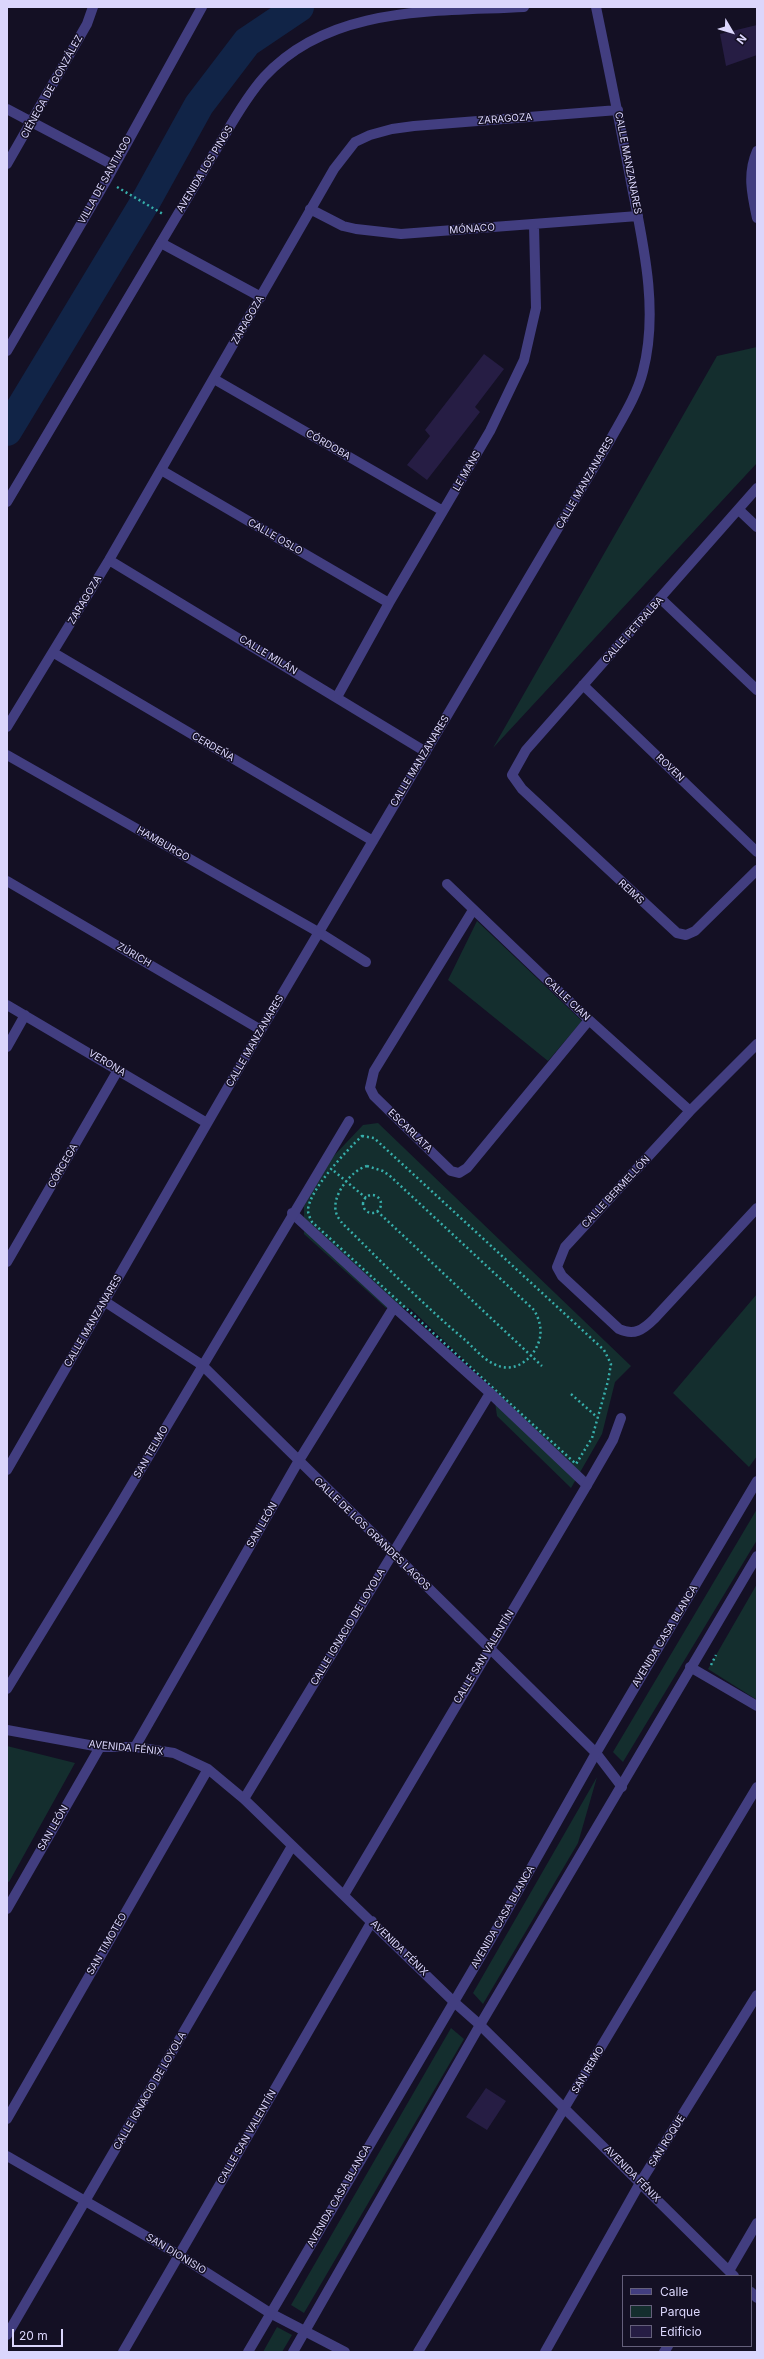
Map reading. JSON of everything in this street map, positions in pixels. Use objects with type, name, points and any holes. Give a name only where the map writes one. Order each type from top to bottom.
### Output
[{"type":"street","name":"CIÉNEGA DE GONZÁLEZ","points":[[7,164],[32,124],[87,24],[93,7]]},
{"type":"street","name":"VILLA DE SANTIAGO","points":[[7,351],[202,7]]},
{"type":"street","name":"AVENIDA LOS PINOS","points":[[7,502],[248,98],[264,77],[308,43],[339,28],[371,18],[402,14],[524,7]]},
{"type":"street","name":"CALLE MANZANARES","points":[[7,1470],[261,1030],[320,933],[609,442],[636,392],[647,352],[650,321],[648,290],[638,216],[618,110],[596,7]]},
{"type":"street","points":[[7,109],[32,124],[113,165]]},
{"type":"street","name":"ZARAGOZA","points":[[7,727],[54,653],[109,560],[261,297],[310,209],[345,154],[355,142],[370,135],[414,126],[618,110]]},
{"type":"street","points":[[757,151],[750,171],[750,185],[757,218]]},
{"type":"street","name":"MÓNACO","points":[[310,209],[343,226],[379,233],[402,234],[638,216]]},
{"type":"street","name":"LE MANS","points":[[337,697],[389,603],[490,431],[524,360],[536,308],[534,225]]},
{"type":"street","points":[[161,242],[261,297]]},
{"type":"street","name":"CÓRDOBA","points":[[214,379],[443,511]]},
{"type":"street","name":"CALLE OSLO","points":[[161,470],[389,603]]},
{"type":"street","name":"CALLE PETRALBA","points":[[512,774],[526,750],[661,599],[757,488]]},
{"type":"street","points":[[739,510],[757,527]]},
{"type":"street","name":"CALLE MILÁN","points":[[109,560],[426,752]]},
{"type":"street","points":[[661,599],[757,690]]},
{"type":"street","name":"CERDEÑA","points":[[54,653],[373,841]]},
{"type":"street","name":"ROVEN","points":[[583,685],[757,852]]},
{"type":"street","name":"HAMBURGO","points":[[7,755],[320,933],[366,962]]},
{"type":"street","name":"REIMS","points":[[512,774],[522,789],[677,933],[686,935],[695,931],[757,870]]},
{"type":"street","name":"ZÚRICH","points":[[7,881],[261,1030]]},
{"type":"street","name":"CALLE CIAN","points":[[447,884],[589,1020],[690,1110]]},
{"type":"street","name":"ESCARLATA","points":[[473,910],[374,1071],[370,1088],[374,1096],[447,1167],[459,1173],[467,1168],[589,1020]]},
{"type":"street","name":"VERONA","points":[[7,1004],[207,1123]]},
{"type":"street","points":[[7,1047],[25,1015]]},
{"type":"street","name":"CALLE BERMELLÓN","points":[[757,1044],[690,1110],[565,1247],[557,1268],[562,1276],[619,1329],[626,1332],[637,1332],[654,1319],[757,1208]]},
{"type":"street","name":"CÓRCEGA","points":[[7,1262],[118,1070]]},
{"type":"street","name":"SAN TELMO","points":[[7,1689],[348,1121]]},
{"type":"street","points":[[292,1213],[490,1393],[587,1485]]},
{"type":"street","name":"CALLE DE LOS GRANDES LAGOS","points":[[104,1301],[202,1366],[298,1462],[596,1753],[622,1787]]},
{"type":"street","name":"SAN LEÓN","points":[[135,1747],[298,1462],[394,1307]]},
{"type":"street","name":"CALLE IGNACIO DE LOYOLA","points":[[244,1799],[490,1393]]},
{"type":"street","name":"CALLE SAN VALENTÍN","points":[[344,1895],[587,1485],[613,1440],[621,1418]]},
{"type":"street","name":"AVENIDA CASA BLANCA","points":[[248,2352],[454,2002],[596,1753],[757,1481]]},
{"type":"street","points":[[293,2352],[480,2025],[622,1787],[690,1667],[757,1556]]},
{"type":"street","points":[[690,1667],[757,1706]]},
{"type":"street","name":"AVENIDA FÉNIX","points":[[7,1730],[100,1747],[135,1747],[174,1753],[208,1769],[244,1799],[372,1921],[454,2002],[480,2025],[566,2108],[732,2274]]},
{"type":"street","name":"SAN LEÓN","points":[[7,1909],[10,1895],[100,1747]]},
{"type":"street","name":"SAN TIMOTEO","points":[[7,2119],[208,1769]]},
{"type":"street","name":"SAN REMO","points":[[418,2352],[566,2108],[757,1787]]},
{"type":"street","name":"CALLE IGNACIO DE LOYOLA","points":[[7,2335],[292,1846]]},
{"type":"street","name":"CALLE SAN VALENTÍN","points":[[123,2352],[372,1921]]},
{"type":"street","name":"SAN ROQUE","points":[[545,2352],[640,2183],[757,1995]]},
{"type":"street","name":"SAN DIONISIO","points":[[7,2156],[179,2255],[270,2313],[345,2352]]},
{"type":"street","points":[[732,2274],[757,2224]]},
{"type":"path","points":[[118,188],[149,206]]},
{"type":"path","points":[[362,1136],[374,1138],[604,1350],[611,1364],[598,1418],[592,1438],[576,1464],[312,1222],[308,1212],[309,1203],[332,1169],[362,1136]]},
{"type":"path","points":[[367,1166],[383,1171],[528,1304],[539,1319],[541,1329],[540,1339],[532,1356],[524,1363],[514,1367],[494,1364],[447,1326],[337,1215],[336,1207],[338,1195],[347,1181],[361,1167],[367,1166]]},
{"type":"path","points":[[332,1169],[366,1198]]},
{"type":"path","points":[[371,1196],[378,1198],[380,1205],[377,1210],[370,1213],[365,1210],[363,1203],[366,1198],[371,1196]]},
{"type":"path","points":[[377,1210],[542,1366]]},
{"type":"path","points":[[571,1394],[598,1418]]},
{"type":"green space","points":[[757,347],[757,463],[493,748],[717,356]]},
{"type":"green space","points":[[477,921],[582,1021],[548,1061],[448,980]]},
{"type":"green space","points":[[378,1123],[631,1366],[615,1382],[602,1434],[571,1488],[497,1416],[493,1388],[410,1308],[386,1308],[304,1234],[304,1206],[328,1162],[363,1125]]},
{"type":"green space","points":[[757,1294],[757,1456],[749,1467],[673,1393]]},
{"type":"green space","points":[[757,1509],[757,1540],[623,1762],[613,1752]]},
{"type":"green space","points":[[757,1584],[757,1700],[708,1669]]},
{"type":"green space","points":[[7,1746],[75,1763],[9,1882],[7,1881]]},
{"type":"green space","points":[[597,1777],[578,1843],[483,2004],[473,1993]]},
{"type":"green space","points":[[451,2028],[464,2039],[304,2313],[291,2305]]},
{"type":"green space","points":[[277,2327],[292,2335],[282,2352],[263,2352]]},
{"type":"building","points":[[757,25],[757,55],[726,66],[720,34]]},
{"type":"building","points":[[484,354],[504,369],[475,407],[480,412],[427,480],[407,465],[430,436],[425,430]]},
{"type":"building","points":[[486,2088],[506,2101],[487,2130],[466,2117]]},
{"type":"waterway","points":[[7,431],[147,199],[199,105],[247,42],[299,7]]}]
